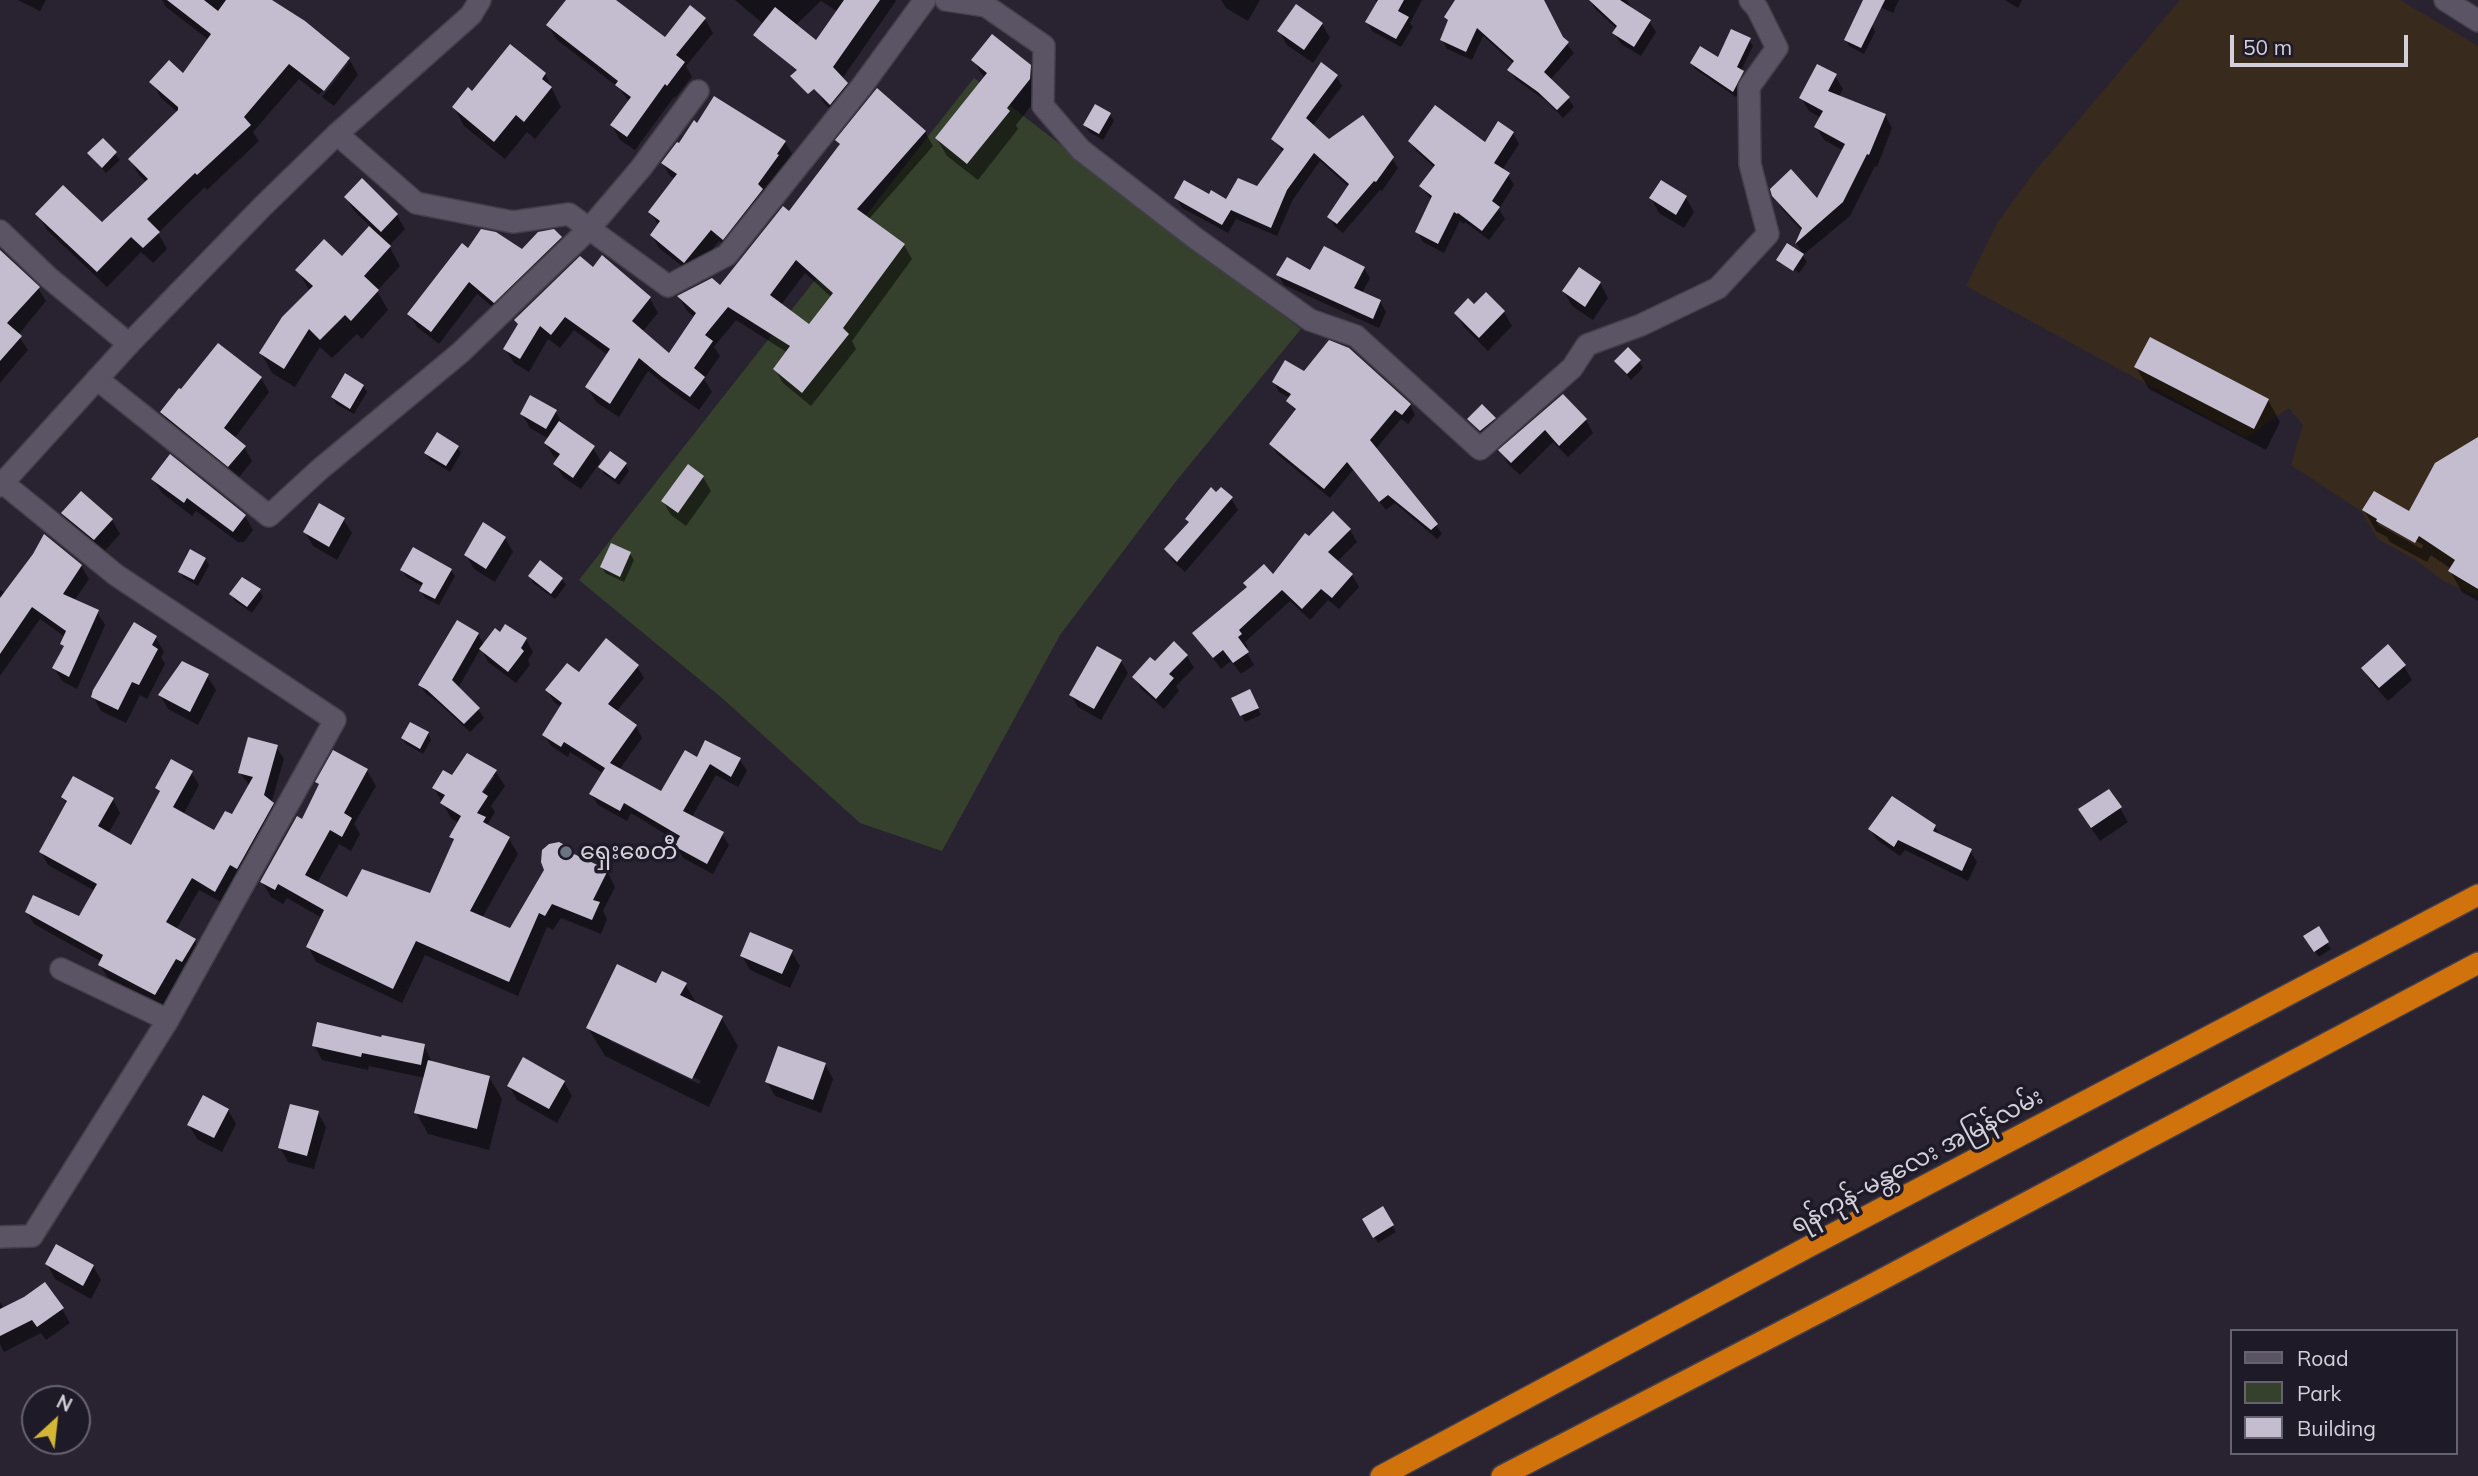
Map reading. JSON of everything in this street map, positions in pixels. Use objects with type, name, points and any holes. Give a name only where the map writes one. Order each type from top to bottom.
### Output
[{"type":"highway","name":"ရန်ကုန်-မန္တလေး အမြန်လမ်း","points":[[1381,1476],[1822,1240],[2478,895]]},
{"type":"highway","points":[[1502,1476],[1874,1283],[2478,962]]},
{"type":"street","points":[[0,1237],[32,1236],[168,1020],[335,720],[116,575],[1,484],[97,379],[263,206],[337,134],[471,15],[480,0]]},
{"type":"street","points":[[337,134],[416,203],[513,222],[569,214],[668,286],[727,255],[862,86],[925,0]]},
{"type":"street","points":[[946,0],[986,6],[1044,46],[1043,106],[1080,150],[1310,320],[1356,336],[1480,449],[1572,368],[1587,345],[1641,325],[1718,288],[1768,233],[1750,164],[1749,86],[1777,48],[1757,8],[1750,0]]},
{"type":"street","points":[[2445,0],[2478,21]]},
{"type":"street","points":[[97,379],[269,516],[319,470],[460,353],[589,229],[641,168],[698,92]]},
{"type":"street","points":[[0,231],[48,278],[130,344]]},
{"type":"street","points":[[61,969],[168,1020]]},
{"type":"shaded area","points":[[2180,0],[2400,0],[2478,46],[2478,596],[2445,582],[2417,561],[2378,539],[2361,511],[2291,465],[2303,425],[2289,408],[2246,438],[1966,286],[1998,222],[2032,175]]},
{"type":"green space","points":[[974,78],[1301,329],[1177,480],[1060,635],[942,851],[860,823],[722,698],[579,580]]},
{"type":"building","points":[[167,0],[204,0],[218,11],[226,0],[272,0],[305,21],[350,58],[324,91],[289,64],[244,117],[251,125],[147,219],[160,232],[143,248],[131,237],[97,272],[35,214],[63,185],[102,222],[148,179],[128,159],[178,110],[178,107],[149,82],[169,60],[183,73],[211,34]]},
{"type":"building","points":[[566,0],[616,0],[665,37],[690,5],[706,18],[676,55],[685,62],[667,86],[665,84],[627,137],[610,125],[631,97],[615,85],[618,81],[546,25]]},
{"type":"building","points":[[844,0],[880,0],[833,67],[848,83],[830,105],[814,89],[808,94],[790,76],[797,70],[753,35],[775,7],[816,40]]},
{"type":"building","points":[[1378,0],[1404,0],[1398,11],[1409,17],[1396,39],[1365,22]]},
{"type":"building","points":[[1455,0],[1544,0],[1563,37],[1569,42],[1544,72],[1570,97],[1557,110],[1538,92],[1507,70],[1514,61],[1477,28],[1466,52],[1440,40],[1448,20],[1444,17]]},
{"type":"building","points":[[1589,0],[1620,0],[1651,20],[1634,47],[1612,33],[1617,26]]},
{"type":"building","points":[[1863,0],[1885,0],[1861,48],[1844,40]]},
{"type":"building","points":[[1296,4],[1323,23],[1304,50],[1277,31]]},
{"type":"building","points":[[1731,29],[1751,38],[1737,67],[1744,71],[1733,92],[1690,63],[1700,46],[1718,57]]},
{"type":"building","points":[[992,34],[1031,65],[1030,79],[1007,108],[1010,111],[967,164],[935,138],[987,73],[971,60]]},
{"type":"building","points":[[510,44],[546,73],[542,79],[552,87],[524,122],[516,115],[494,142],[452,107],[468,87],[472,91]]},
{"type":"building","points":[[1321,62],[1338,75],[1306,118],[1329,139],[1363,115],[1394,157],[1376,182],[1374,181],[1337,224],[1327,217],[1349,184],[1314,153],[1287,190],[1271,228],[1231,210],[1222,225],[1174,198],[1184,180],[1209,194],[1211,190],[1226,199],[1238,178],[1257,186],[1284,149],[1271,139]]},
{"type":"building","points":[[1817,64],[1837,74],[1828,91],[1886,114],[1869,155],[1867,154],[1843,202],[1795,244],[1802,228],[1772,196],[1770,189],[1791,169],[1817,198],[1845,144],[1814,127],[1823,111],[1799,98]]},
{"type":"building","points":[[877,88],[926,131],[857,209],[905,244],[843,328],[849,334],[802,393],[773,369],[790,346],[728,307],[705,335],[713,341],[694,368],[705,377],[690,397],[639,358],[610,404],[585,387],[610,349],[565,317],[551,335],[540,326],[520,359],[503,349],[518,324],[514,320],[580,256],[593,267],[602,255],[651,297],[632,321],[669,353],[696,313],[677,296],[712,278],[720,285],[783,206],[789,211],[840,144],[835,140]],"holes":[[[796,260],[833,293],[809,324],[770,295]]]},
{"type":"building","points":[[714,96],[786,141],[758,184],[763,189],[723,240],[711,230],[684,263],[650,235],[660,221],[648,212],[677,174],[661,163],[677,142],[679,143],[694,120],[697,123]]},
{"type":"building","points":[[1095,104],[1111,113],[1099,134],[1083,125]]},
{"type":"building","points":[[1435,105],[1485,142],[1498,121],[1514,132],[1494,163],[1510,173],[1492,201],[1500,207],[1482,231],[1454,212],[1438,244],[1415,232],[1432,196],[1419,186],[1435,165],[1408,141]]},
{"type":"building","points":[[103,138],[117,152],[102,168],[87,153]]},
{"type":"building","points":[[362,178],[398,214],[381,232],[344,197]]},
{"type":"building","points":[[1661,180],[1687,196],[1676,215],[1649,198]]},
{"type":"building","points":[[369,226],[391,246],[364,276],[379,290],[351,321],[345,315],[320,340],[309,329],[284,369],[259,353],[282,317],[313,286],[295,270],[324,239],[342,256]]},
{"type":"building","points":[[481,229],[496,232],[522,249],[538,232],[554,229],[562,237],[494,303],[469,282],[431,332],[407,314],[462,243],[468,248]]},
{"type":"building","points":[[1787,243],[1804,254],[1793,271],[1776,260]]},
{"type":"building","points":[[1324,246],[1365,267],[1354,288],[1381,300],[1373,319],[1276,275],[1287,257],[1310,270]]},
{"type":"building","points":[[0,250],[40,287],[7,323],[22,336],[0,361]]},
{"type":"building","points":[[1579,267],[1601,282],[1585,307],[1562,291]]},
{"type":"building","points":[[1486,292],[1505,311],[1479,338],[1454,313],[1468,298],[1474,304]]},
{"type":"building","points":[[2150,337],[2269,399],[2254,429],[2134,367]]},
{"type":"building","points":[[1329,340],[1349,348],[1411,404],[1402,415],[1395,410],[1370,440],[1438,524],[1431,530],[1388,495],[1379,502],[1347,462],[1324,489],[1269,444],[1296,409],[1286,401],[1291,394],[1272,382],[1285,360],[1304,371]]},
{"type":"building","points":[[218,343],[262,377],[224,428],[246,446],[228,467],[160,412]]},
{"type":"building","points":[[1628,347],[1641,360],[1627,374],[1614,361]]},
{"type":"building","points":[[345,373],[364,385],[350,409],[331,397]]},
{"type":"building","points":[[1563,394],[1587,419],[1559,446],[1545,430],[1511,463],[1498,450]]},
{"type":"building","points":[[530,395],[557,410],[546,429],[520,414]]},
{"type":"building","points":[[1482,404],[1496,418],[1480,431],[1467,419]]},
{"type":"building","points":[[559,421],[595,446],[573,478],[553,464],[560,454],[544,443]]},
{"type":"building","points":[[437,432],[459,446],[446,466],[424,453]]},
{"type":"building","points":[[2478,437],[2478,589],[2448,571],[2455,560],[2419,536],[2415,543],[2362,510],[2374,491],[2409,511],[2435,463]]},
{"type":"building","points":[[610,451],[627,463],[615,479],[598,467]]},
{"type":"building","points":[[170,454],[246,515],[233,532],[187,498],[184,503],[151,479]]},
{"type":"building","points":[[688,464],[704,476],[678,513],[661,501]]},
{"type":"building","points":[[1211,487],[1216,492],[1221,487],[1233,497],[1177,562],[1164,549],[1189,522],[1185,519]]},
{"type":"building","points":[[81,491],[113,519],[94,540],[61,513]]},
{"type":"building","points":[[319,503],[345,518],[329,547],[303,532]]},
{"type":"building","points":[[1333,511],[1351,529],[1328,552],[1353,574],[1332,598],[1321,589],[1302,609],[1282,590],[1239,630],[1242,634],[1238,637],[1249,652],[1233,663],[1223,650],[1213,658],[1192,633],[1247,587],[1243,583],[1264,564],[1273,574],[1305,533],[1309,536]]},
{"type":"building","points":[[483,522],[506,537],[486,569],[464,555]]},
{"type":"building","points":[[44,534],[82,565],[63,594],[99,610],[69,677],[52,668],[64,646],[60,644],[66,631],[32,607],[0,654],[0,598],[33,554]]},
{"type":"building","points":[[611,543],[631,552],[620,577],[600,567]]},
{"type":"building","points":[[413,547],[452,569],[435,599],[419,591],[423,583],[400,570]]},
{"type":"building","points":[[190,549],[206,558],[194,580],[178,572]]},
{"type":"building","points":[[540,560],[563,578],[551,594],[528,576]]},
{"type":"building","points":[[242,577],[261,589],[247,607],[229,594]]},
{"type":"building","points":[[457,620],[479,633],[452,680],[480,708],[464,724],[418,685]]},
{"type":"building","points":[[134,622],[157,636],[152,645],[158,649],[139,685],[132,682],[118,710],[91,697]]},
{"type":"building","points":[[505,624],[527,638],[521,648],[524,651],[508,672],[479,649],[495,628],[500,632]]},
{"type":"building","points":[[606,638],[639,665],[608,704],[637,725],[610,763],[661,791],[685,750],[697,757],[705,740],[741,758],[731,777],[710,764],[683,811],[724,832],[707,864],[674,846],[680,836],[624,803],[620,811],[589,794],[605,768],[564,742],[561,747],[542,735],[562,703],[545,690],[567,663],[579,672]]},
{"type":"building","points":[[1174,641],[1188,655],[1169,674],[1174,678],[1156,699],[1132,677],[1150,657],[1155,661]]},
{"type":"building","points":[[2388,644],[2406,665],[2379,688],[2361,668]]},
{"type":"building","points":[[1097,646],[1122,660],[1094,709],[1069,695]]},
{"type":"building","points":[[182,661],[209,674],[190,712],[158,695]]},
{"type":"building","points":[[1250,689],[1259,708],[1240,716],[1231,698]]},
{"type":"building","points":[[410,722],[429,732],[420,749],[401,738]]},
{"type":"building","points":[[248,737],[278,745],[264,795],[274,803],[237,869],[230,865],[215,892],[192,878],[166,922],[196,939],[182,962],[176,959],[155,995],[98,965],[103,955],[25,912],[33,895],[79,916],[97,884],[39,852],[67,801],[61,797],[73,776],[114,798],[98,826],[131,845],[160,791],[155,788],[171,759],[193,771],[173,807],[214,830],[225,811],[232,814],[253,777],[238,773]]},
{"type":"building","points":[[333,750],[368,769],[344,813],[352,818],[342,837],[330,830],[305,875],[347,897],[362,869],[430,893],[454,839],[449,837],[461,816],[440,803],[445,795],[432,788],[443,770],[452,775],[467,753],[497,770],[482,792],[488,796],[477,813],[486,817],[483,822],[510,837],[470,911],[510,928],[544,870],[541,862],[542,850],[549,844],[559,842],[569,847],[574,854],[608,870],[593,900],[600,902],[592,920],[552,904],[545,916],[539,913],[509,982],[416,941],[393,989],[306,947],[324,910],[278,884],[275,890],[260,882],[297,816],[302,819],[319,784],[315,782]]},
{"type":"building","points":[[2109,789],[2122,807],[2091,828],[2078,809]]},
{"type":"building","points":[[1892,796],[1936,825],[1933,831],[1972,849],[1962,871],[1898,840],[1894,847],[1868,829]]},
{"type":"building","points":[[2319,926],[2329,942],[2314,952],[2303,936]]},
{"type":"building","points":[[750,932],[793,950],[782,974],[740,956]]},
{"type":"building","points":[[617,964],[656,983],[662,971],[687,983],[680,995],[723,1016],[692,1079],[586,1028]]},
{"type":"building","points":[[317,1022],[425,1044],[421,1065],[362,1053],[361,1057],[312,1046]]},
{"type":"building","points":[[778,1046],[826,1063],[813,1100],[765,1082]]},
{"type":"building","points":[[523,1057],[565,1081],[549,1109],[507,1086]]},
{"type":"building","points":[[428,1060],[490,1076],[477,1129],[414,1113]]},
{"type":"building","points":[[203,1095],[229,1109],[214,1138],[187,1125]]},
{"type":"building","points":[[290,1104],[319,1111],[307,1156],[278,1148]]},
{"type":"building","points":[[1383,1206],[1394,1225],[1373,1238],[1362,1219]]},
{"type":"building","points":[[56,1244],[94,1265],[83,1286],[45,1264]]},
{"type":"building","points":[[45,1282],[64,1308],[37,1327],[32,1320],[0,1336],[0,1309]]},
{"type":"place","name":"ရှေးစေတီ","points":[[566,852]]}]
